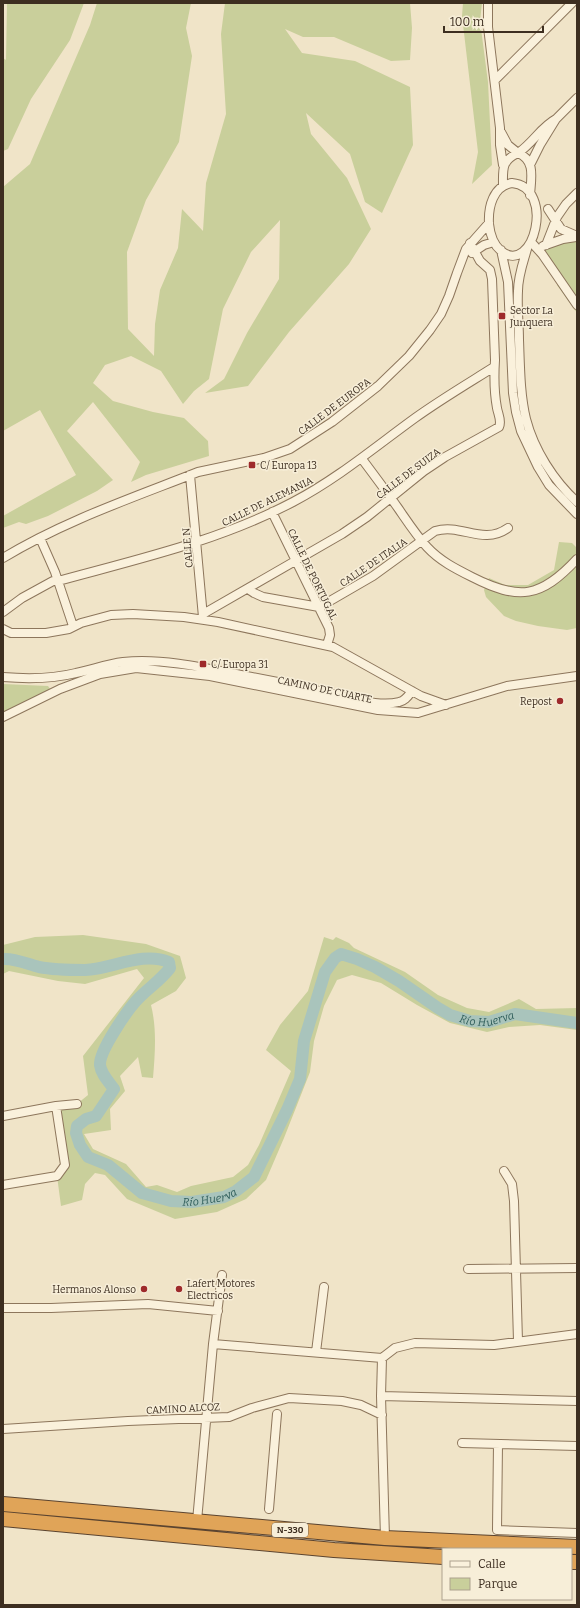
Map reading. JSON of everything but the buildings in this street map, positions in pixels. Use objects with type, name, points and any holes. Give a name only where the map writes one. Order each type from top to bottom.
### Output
[{"type":"highway","name":"N-330","points":[[3,1504],[385,1538],[577,1547]]},
{"type":"highway","name":"N-330","points":[[3,1519],[334,1550],[442,1557]]},
{"type":"street","points":[[488,3],[488,27],[500,128],[503,186]]},
{"type":"street","points":[[494,80],[572,3]]},
{"type":"street","points":[[503,165],[508,159],[529,144],[544,127],[556,119],[577,98]]},
{"type":"street","points":[[530,195],[531,163],[556,119]]},
{"type":"street","points":[[500,128],[508,145],[527,158],[531,163]]},
{"type":"street","points":[[577,237],[563,239],[542,247],[529,246],[519,254],[507,254],[494,242],[489,223],[489,211],[492,200],[497,191],[503,186],[512,183],[525,188],[534,204],[537,223],[529,246],[519,276],[518,291],[520,376],[526,419],[536,444],[550,471],[568,494],[577,502]]},
{"type":"street","points":[[542,247],[555,221],[566,204],[577,193]]},
{"type":"street","points":[[534,204],[548,209],[566,204]]},
{"type":"street","points":[[548,209],[562,231],[577,237]]},
{"type":"street","name":"CALLE DE EUROPA","points":[[3,558],[28,543],[108,506],[211,468],[274,455],[297,445],[332,422],[369,394],[409,356],[424,338],[441,314],[466,249],[489,223]]},
{"type":"street","name":"CALLE DE EUROPA","points":[[463,260],[484,245],[494,242]]},
{"type":"street","name":"CALLE DE SUIZA","points":[[203,617],[342,534],[391,498],[424,471],[445,457],[499,427],[501,422],[495,394],[492,279],[488,268],[480,261],[470,243]]},
{"type":"street","points":[[542,247],[577,305]]},
{"type":"street","points":[[501,250],[508,282],[513,393],[519,425],[528,449],[538,467],[553,490],[577,514]]},
{"type":"street","points":[[463,260],[474,259],[480,261]]},
{"type":"street","name":"CALLE DE ALEMANIA","points":[[3,612],[38,588],[53,581],[58,581],[197,542],[230,531],[272,512],[320,487],[362,459],[441,400],[494,367]]},
{"type":"street","points":[[362,459],[421,540],[434,554],[451,566],[496,588],[516,593],[531,592],[542,589],[553,582],[577,559]]},
{"type":"street","name":"CALLE N","points":[[190,475],[203,617]]},
{"type":"street","name":"CALLE DE PORTUGAL","points":[[272,512],[330,631],[327,645]]},
{"type":"street","name":"CALLE DE ITALIA","points":[[319,607],[373,576],[430,533],[441,529],[454,529],[487,536],[497,534],[508,528]]},
{"type":"street","points":[[40,538],[58,581],[73,626]]},
{"type":"street","points":[[248,589],[254,594],[263,597],[319,607]]},
{"type":"street","points":[[3,629],[11,633],[36,633],[69,629],[73,626],[111,616],[133,614],[203,617],[327,645],[339,650],[421,696],[446,705]]},
{"type":"street","points":[[3,677],[51,677],[74,674],[114,663],[148,661],[246,676],[378,702],[400,702],[404,700],[412,691]]},
{"type":"street","name":"CAMINO DE CUARTE","points":[[3,718],[60,689],[100,674],[136,668],[210,676],[378,710],[418,713],[429,711],[507,686],[577,676]]},
{"type":"street","points":[[421,696],[429,711]]},
{"type":"street","points":[[429,699],[429,711]]},
{"type":"street","points":[[3,1116],[56,1106],[77,1104]]},
{"type":"street","points":[[3,1185],[58,1176],[62,1171],[65,1165],[56,1106]]},
{"type":"street","points":[[504,1172],[512,1184],[517,1268],[518,1341]]},
{"type":"street","points":[[468,1269],[577,1268]]},
{"type":"street","points":[[197,1521],[213,1344],[222,1275]]},
{"type":"street","points":[[316,1352],[324,1287]]},
{"type":"street","points":[[3,1308],[51,1308],[148,1304],[218,1311]]},
{"type":"street","points":[[213,1344],[382,1358],[395,1348],[415,1343],[494,1345],[577,1334]]},
{"type":"street","points":[[382,1358],[381,1396],[385,1538]]},
{"type":"street","points":[[381,1396],[577,1401]]},
{"type":"street","name":"CAMINO ALCOZ","points":[[3,1429],[206,1417],[229,1417],[252,1408],[289,1398],[342,1401],[361,1405],[382,1415]]},
{"type":"street","points":[[269,1509],[277,1414]]},
{"type":"street","points":[[462,1444],[577,1446]]},
{"type":"street","points":[[498,1444],[497,1530],[577,1533]]},
{"type":"green space","points":[[7,3],[84,3],[70,40],[31,99],[8,149],[3,151],[3,58],[6,60]]},
{"type":"green space","points":[[97,3],[191,3],[186,28],[192,56],[179,142],[146,200],[127,252],[128,329],[154,356],[155,324],[160,290],[178,248],[182,209],[203,231],[206,183],[226,114],[221,34],[225,3],[410,3],[412,28],[410,60],[391,61],[334,37],[303,37],[285,29],[302,53],[355,61],[410,87],[413,145],[382,213],[365,202],[350,154],[306,113],[311,134],[347,178],[371,229],[349,264],[289,332],[248,386],[205,393],[224,379],[247,333],[279,279],[280,220],[251,252],[223,309],[209,379],[194,391],[183,404],[161,371],[131,356],[105,365],[93,383],[113,401],[153,412],[184,418],[208,441],[209,456],[146,475],[131,482],[140,462],[93,402],[67,431],[113,480],[97,491],[48,516],[26,524],[19,522],[3,528],[3,516],[76,475],[40,410],[3,431],[3,187],[30,164],[90,25]]},
{"type":"green space","points":[[463,3],[482,3],[480,21],[488,82],[492,165],[472,184],[478,152],[462,16]]},
{"type":"green space","points":[[577,237],[577,313],[557,285],[561,282],[539,249]]},
{"type":"green space","points":[[559,542],[572,543],[577,548],[577,628],[567,630],[538,626],[516,621],[504,616],[486,597],[484,590],[489,578],[505,585],[528,585],[554,570]]},
{"type":"green space","points":[[3,684],[48,686],[53,693],[3,717]]},
{"type":"green space","points":[[83,935],[146,944],[180,956],[186,978],[176,991],[151,1005],[155,1032],[153,1078],[142,1077],[138,1057],[120,1076],[125,1091],[110,1109],[111,1130],[84,1134],[93,1149],[126,1164],[146,1187],[157,1185],[177,1192],[191,1186],[233,1177],[248,1165],[259,1145],[291,1071],[266,1050],[280,1025],[308,991],[324,937],[333,940],[336,937],[349,943],[354,948],[405,972],[438,995],[467,1008],[489,1012],[519,999],[536,1009],[577,1008],[577,1030],[540,1025],[509,1027],[487,1032],[450,1023],[381,983],[352,975],[337,980],[324,1006],[314,1041],[310,1072],[284,1138],[266,1180],[246,1199],[217,1212],[175,1219],[127,1199],[105,1175],[95,1173],[85,1184],[82,1200],[61,1206],[57,1176],[62,1171],[56,1106],[77,1104],[88,1095],[83,1056],[144,978],[137,969],[85,984],[58,981],[9,971],[3,974],[3,945],[35,937]]},
{"type":"waterway","name":"Río Huerva","points":[[3,959],[16,960],[45,968],[73,970],[95,969],[148,958],[169,962],[170,968],[136,1001],[126,1013],[104,1050],[100,1065],[104,1075],[114,1089],[96,1116],[86,1119],[77,1126],[76,1133],[80,1145],[88,1157],[108,1165],[142,1193],[171,1201],[192,1202],[224,1197],[236,1191],[254,1177],[287,1110],[300,1079],[304,1041],[325,972],[335,958],[341,954],[375,967],[450,1015],[470,1021],[489,1022],[515,1014],[577,1023]]},
{"type":"place","name":"Sector La Junquera","points":[[502,316]]},
{"type":"place","name":"C/ Europa 13","points":[[252,465]]},
{"type":"place","name":"C/ Europa 31","points":[[203,664]]},
{"type":"place","name":"Repost","points":[[560,701]]},
{"type":"place","name":"Hermanos Alonso","points":[[144,1289]]},
{"type":"place","name":"Lafert Motores Electricos","points":[[179,1289]]}]
